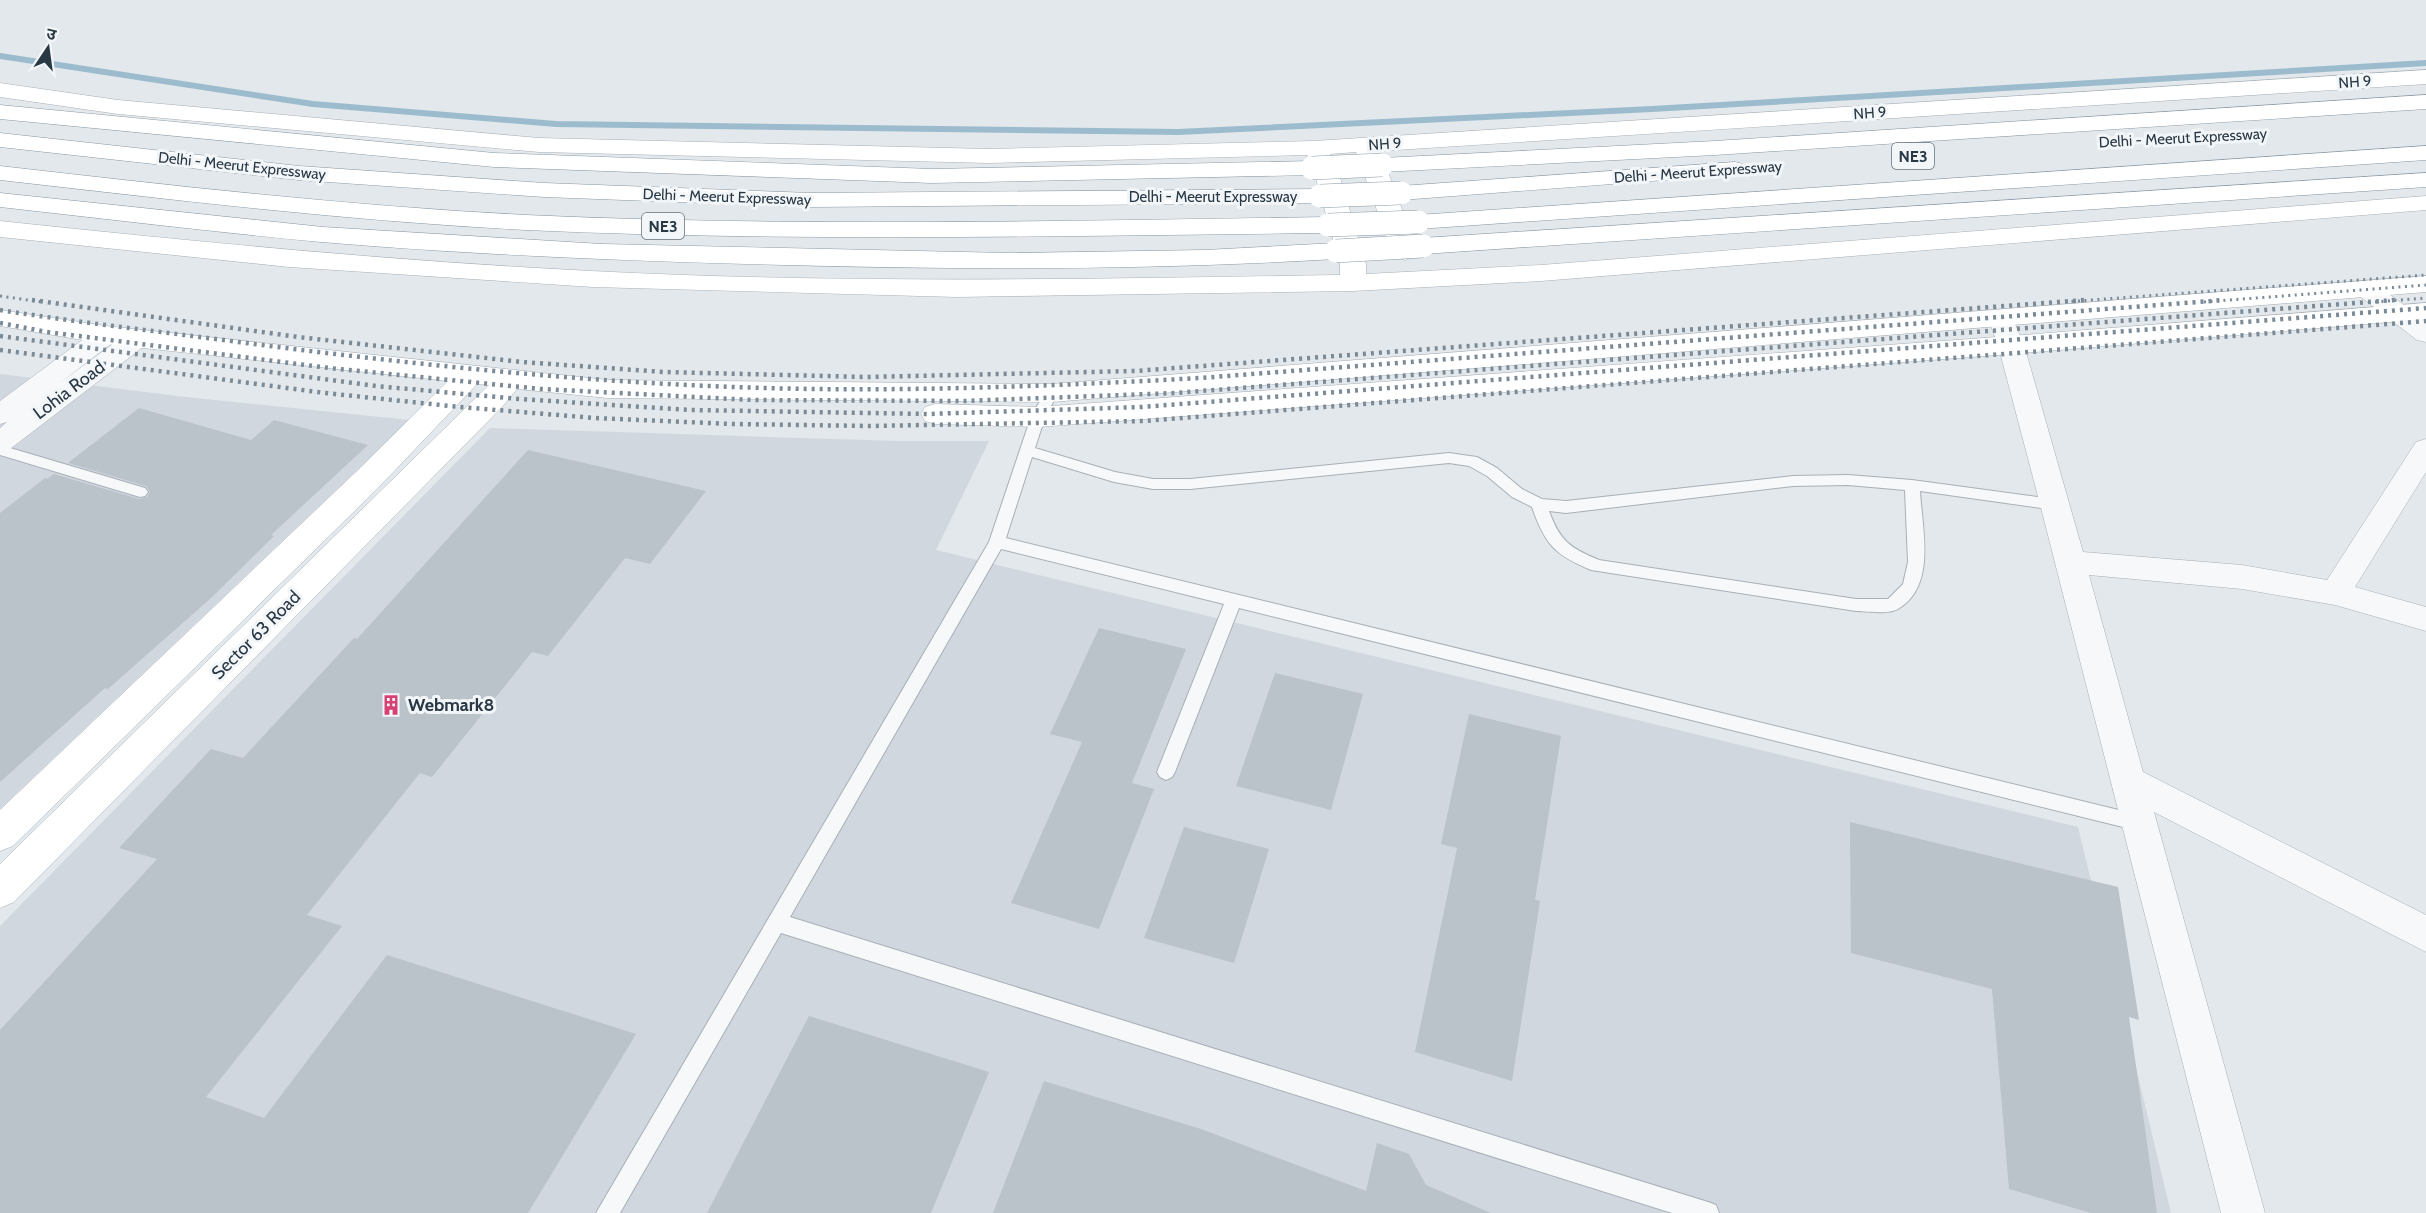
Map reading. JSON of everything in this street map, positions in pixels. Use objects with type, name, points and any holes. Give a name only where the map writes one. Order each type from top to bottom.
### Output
[{"type":"main road","name":"NH 9","points":[[1313,158],[1367,145],[2426,77]]},
{"type":"main road","points":[[0,90],[118,107],[539,146],[989,156],[1313,158],[1382,165],[1715,148],[2426,102]]},
{"type":"main road","points":[[0,112],[494,160],[932,176],[1313,158],[1323,161],[1353,264],[1353,283]]},
{"type":"main road","name":"Delhi - Meerut Expressway","points":[[1777,166],[2051,145],[2426,123]]},
{"type":"main road","name":"Delhi - Meerut Expressway","points":[[0,140],[299,173],[544,190],[811,200],[1320,196],[1401,193],[1753,168]]},
{"type":"main road","points":[[1367,145],[1369,158],[1409,263],[1421,280]]},
{"type":"main road","name":"Delhi - Meerut Expressway","points":[[0,173],[270,204],[525,222],[858,231],[1418,222],[2426,153]]},
{"type":"main road","points":[[0,200],[255,228],[446,243],[702,256],[959,261],[1238,258],[2426,180]]},
{"type":"main road","points":[[0,229],[290,259],[593,279],[957,290],[1353,283],[1541,273],[2426,203]]},
{"type":"main road","points":[[2006,332],[2366,289],[2426,284]]},
{"type":"main road","points":[[0,318],[110,345],[501,390],[610,407],[1045,405],[2006,332],[2426,311]]},
{"type":"main road","points":[[0,339],[82,352],[138,338],[460,385]]},
{"type":"main road","name":"Sector 63 Road","points":[[0,834],[367,480],[460,385]]},
{"type":"main road","name":"Sector 63 Road","points":[[0,890],[501,390]]},
{"type":"main road","points":[[367,480],[404,488]]},
{"type":"street","points":[[2366,289],[2426,334]]},
{"type":"street","points":[[2006,332],[2055,504],[2243,1213]]},
{"type":"street","name":"Lohia Road","points":[[0,442],[110,345]]},
{"type":"street","name":"Lohia Road","points":[[0,415],[82,352]]},
{"type":"street","points":[[2335,592],[2426,449]]},
{"type":"street","points":[[2070,562],[2242,577],[2335,592],[2426,620]]},
{"type":"street","points":[[2128,781],[2426,934]]},
{"type":"lane","points":[[607,1213],[997,542],[1045,405]]},
{"type":"lane","points":[[0,450],[140,492]]},
{"type":"lane","points":[[1029,451],[1114,477],[1152,484],[1190,484],[1449,458],[1472,461],[1492,472],[1517,493],[1539,504],[1566,507],[1793,481],[1848,480],[1912,485],[2055,504]]},
{"type":"lane","points":[[1539,504],[1550,536],[1566,553],[1598,566],[1856,606],[1892,604],[1911,587],[1916,562],[1912,485]]},
{"type":"lane","points":[[997,542],[2139,823]]},
{"type":"lane","points":[[1166,771],[1234,600]]},
{"type":"lane","points":[[776,922],[1708,1213]]},
{"type":"shaded area","points":[[0,374],[186,397],[410,420],[0,809]]},
{"type":"shaded area","points":[[490,428],[897,441],[989,441],[936,550],[2078,827],[2171,1213],[0,1213],[0,926]]},
{"type":"building","points":[[139,408],[251,440],[274,420],[368,445],[271,535],[274,536],[211,598],[108,689],[105,688],[0,782],[0,513],[45,478],[54,474],[139,499],[147,497],[150,492],[146,486],[68,463]]},
{"type":"building","points":[[528,450],[706,491],[650,564],[625,558],[548,656],[532,652],[432,777],[420,773],[307,915],[342,926],[206,1097],[264,1118],[387,955],[636,1034],[528,1213],[0,1213],[0,1030],[157,859],[119,848],[211,749],[243,758],[354,638],[357,639]]},
{"type":"building","points":[[1099,628],[1186,649],[1132,783],[1154,789],[1099,929],[1011,903],[1082,742],[1050,734]]},
{"type":"building","points":[[1275,673],[1363,694],[1331,810],[1236,786]]},
{"type":"building","points":[[1469,714],[1561,736],[1535,900],[1540,901],[1512,1081],[1415,1052],[1457,848],[1441,844]]},
{"type":"building","points":[[1850,822],[2118,887],[2139,1020],[2129,1017],[2157,1213],[2091,1213],[2009,1189],[1992,989],[1851,953]]},
{"type":"building","points":[[1184,827],[1269,849],[1234,963],[1144,938]]},
{"type":"building","points":[[809,1016],[989,1072],[931,1213],[707,1213]]},
{"type":"building","points":[[1044,1081],[1201,1129],[1366,1191],[1377,1143],[1409,1154],[1426,1185],[1491,1213],[993,1213]]},
{"type":"waterway","points":[[0,56],[313,104],[556,124],[1178,132],[1652,109],[2426,63]]},
{"type":"railway","points":[[2065,302],[2426,275]]},
{"type":"railway","points":[[2204,302],[2426,285]]},
{"type":"railway","points":[[0,296],[42,302]]},
{"type":"railway","points":[[2375,302],[2426,298]]},
{"type":"railway","points":[[32,300],[298,337],[522,362],[664,372],[866,377],[1135,371],[2085,300]]},
{"type":"railway","points":[[0,310],[311,351],[505,372],[699,386],[928,389],[1200,378],[2224,300]]},
{"type":"railway","points":[[0,323],[47,332],[329,368],[541,389],[753,400],[964,401],[1175,393],[2395,300]]},
{"type":"railway","points":[[0,336],[376,386],[519,399],[691,410],[928,414],[1142,407],[2426,308]]},
{"type":"railway","points":[[0,350],[325,393],[460,407],[595,418],[732,424],[870,426],[1144,421],[2426,321]]},
{"type":"place","name":"Webmark8","points":[[391,705]]}]
